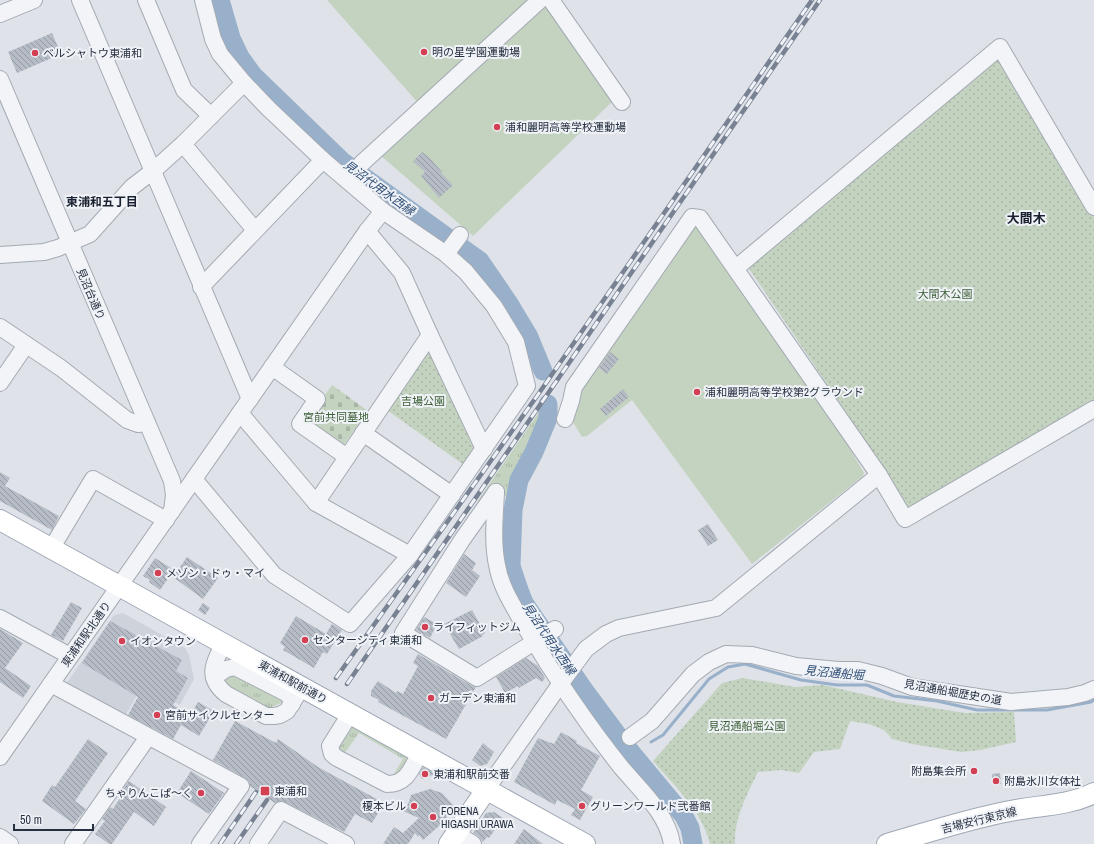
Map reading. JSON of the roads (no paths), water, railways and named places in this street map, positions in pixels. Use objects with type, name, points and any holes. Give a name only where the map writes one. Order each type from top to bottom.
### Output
[{"type":"main road","name":"東浦和駅前通り","points":[[0,520],[119,587],[224,643],[297,696],[350,714],[585,844]]},
{"type":"main road","points":[[459,840],[486,790]]},
{"type":"main road","name":"吉場安行東京線","points":[[887,844],[983,816],[1081,800],[1094,793]]},
{"type":"street","points":[[0,14],[34,0]]},
{"type":"street","points":[[80,0],[250,399]]},
{"type":"street","points":[[146,0],[184,90],[211,116]]},
{"type":"street","points":[[194,479],[274,575],[350,624],[410,554],[527,386],[516,342],[489,301],[466,272],[446,254],[383,211],[323,160],[244,83],[220,54],[213,39],[203,0]]},
{"type":"street","points":[[361,164],[540,0]]},
{"type":"street","points":[[551,0],[622,102]]},
{"type":"street","points":[[736,268],[1000,47],[1094,207]]},
{"type":"street","points":[[0,255],[44,252],[70,244],[90,234],[132,187],[153,172],[244,83]]},
{"type":"street","name":"見沼台通り","points":[[2,90],[172,481],[174,495],[169,515]]},
{"type":"street","points":[[183,144],[255,230]]},
{"type":"street","points":[[201,287],[323,160]]},
{"type":"street","name":"東浦和駅北通り","points":[[0,757],[367,231],[383,211]]},
{"type":"street","points":[[564,419],[574,386],[692,217],[700,218],[736,268],[879,475],[905,519],[1094,410]]},
{"type":"street","points":[[367,231],[402,273],[484,449]]},
{"type":"street","points":[[446,254],[460,235]]},
{"type":"street","points":[[0,327],[61,368],[127,420],[138,424],[147,424]]},
{"type":"street","points":[[316,503],[430,335]]},
{"type":"street","points":[[0,383],[26,345]]},
{"type":"street","points":[[272,367],[317,400],[300,424],[347,457]]},
{"type":"street","points":[[240,413],[316,503],[410,554]]},
{"type":"street","points":[[363,433],[452,495]]},
{"type":"street","points":[[486,790],[586,649],[606,634],[619,628],[716,608],[879,475]]},
{"type":"street","points":[[51,549],[93,479],[169,515]]},
{"type":"street","points":[[555,629],[534,642],[477,678],[403,633],[462,540],[496,492],[494,537],[497,564],[505,592],[534,642],[596,734],[621,767],[660,813],[669,831],[672,844]]},
{"type":"street","points":[[0,618],[70,656]]},
{"type":"street","points":[[224,643],[214,664],[213,671],[214,678],[221,690],[226,694],[266,716],[280,715],[287,710],[297,696]]},
{"type":"street","name":"見沼通船堀歴史の道","points":[[630,736],[652,721],[693,674],[708,662],[726,654],[752,655],[796,666],[838,670],[858,670],[882,676],[912,687],[1011,702],[1068,697],[1094,689]]},
{"type":"street","points":[[214,678],[226,670],[235,667],[286,693],[291,698],[297,696]]},
{"type":"street","points":[[51,684],[241,786],[200,844]]},
{"type":"street","points":[[350,714],[330,746],[332,754],[336,758],[387,784],[392,784],[406,778],[420,754]]},
{"type":"street","points":[[73,844],[148,737]]},
{"type":"street","points":[[258,844],[281,810],[346,844]]},
{"type":"street","points":[[0,837],[10,844]]},
{"type":"waterway","name":"見沼代用水西縁","points":[[220,0],[231,38],[240,57],[253,75],[343,162],[480,261],[508,302],[529,337],[543,371]]},
{"type":"waterway","name":"見沼代用水西縁","points":[[548,404],[548,418],[534,452],[519,480],[513,510],[511,566],[524,603],[584,690],[625,745],[684,816],[690,828],[693,844]]},
{"type":"waterway","name":"見沼通船堀","points":[[651,742],[663,735],[709,679],[728,667],[745,664],[801,680],[837,685],[867,685],[894,696],[937,701],[977,710],[1047,710],[1091,702],[1094,700]]},
{"type":"railway","points":[[336,678],[537,396],[812,0]]},
{"type":"railway","points":[[347,684],[820,0]]},
{"type":"railway","points":[[220,844],[256,792]]},
{"type":"railway","points":[[236,844],[267,800]]},
{"type":"place","name":"明の星学園運動場","points":[[424,52]]},
{"type":"place","name":"ベルシャトウ東浦和","points":[[35,53]]},
{"type":"place","name":"浦和麗明高等学校運動場","points":[[497,127]]},
{"type":"place","name":"浦和麗明高等学校第2グラウンド","points":[[697,392]]},
{"type":"place","name":"メゾン・ドゥ・マイ","points":[[158,573]]},
{"type":"place","name":"ライフィットジム","points":[[425,627]]},
{"type":"place","name":"センターシティ東浦和","points":[[305,640]]},
{"type":"place","name":"イオンタウン","points":[[122,641]]},
{"type":"place","name":"ガーデン東浦和","points":[[431,698]]},
{"type":"place","name":"宮前サイクルセンター","points":[[157,715]]},
{"type":"place","name":"附島集会所","points":[[974,771]]},
{"type":"place","name":"東浦和駅前交番","points":[[425,774]]},
{"type":"place","name":"附島氷川女体社","points":[[996,781]]},
{"type":"place","name":"東浦和","points":[[265,791]]},
{"type":"place","name":"ちゃりんこぱ～く","points":[[201,793]]},
{"type":"place","name":"榎本ビル","points":[[414,806]]},
{"type":"place","name":"グリーンワールド弐番館","points":[[582,806]]},
{"type":"place","name":"FORENA HIGASHI URAWA","points":[[433,817]]},
{"type":"district","name":"東浦和五丁目","points":[[102,202]]},
{"type":"district","name":"大間木","points":[[1026,218]]},
{"type":"park label","name":"大間木公園","points":[[945,294]]},
{"type":"park label","name":"吉場公園","points":[[423,401]]},
{"type":"park label","name":"宮前共同墓地","points":[[336,417]]},
{"type":"park label","name":"見沼通船堀公園","points":[[747,726]]}]
